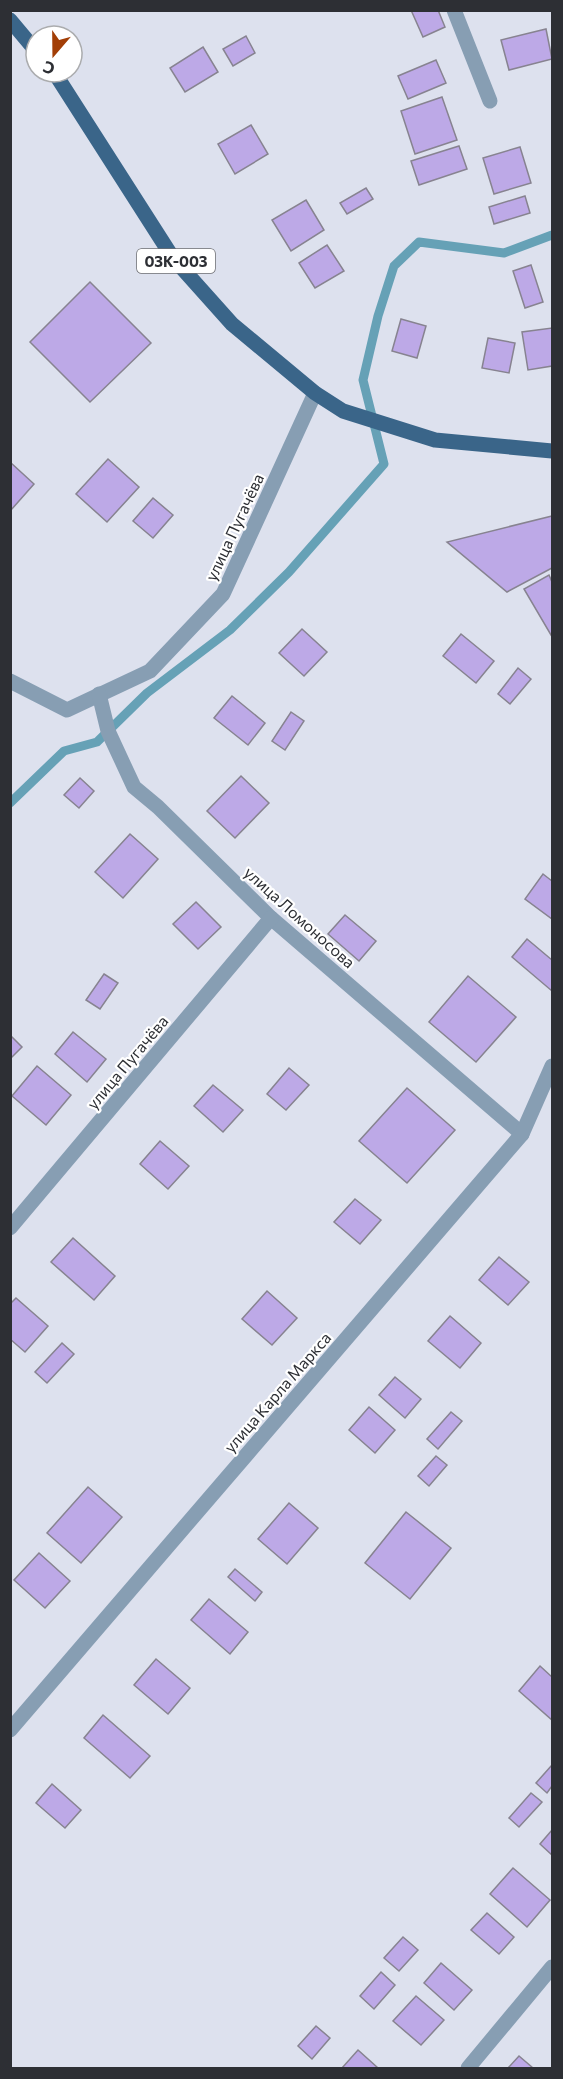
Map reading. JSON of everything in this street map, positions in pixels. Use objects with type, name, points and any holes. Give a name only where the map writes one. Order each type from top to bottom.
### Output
[{"type":"main road","points":[[10,20],[24,37]]},
{"type":"main road","name":"03К-003","points":[[62,84],[173,258],[232,324],[315,393],[343,411],[435,440],[552,451]]},
{"type":"street","points":[[454,10],[490,101]]},
{"type":"street","name":"улица Пугачёва","points":[[10,681],[67,710],[150,671],[223,594],[315,393]]},
{"type":"street","name":"улица Ломоносова","points":[[99,694],[108,731],[134,787],[159,807],[271,918],[522,1134]]},
{"type":"street","name":"улица Пугачёва","points":[[10,1228],[271,918]]},
{"type":"street","name":"улица Карла Маркса","points":[[10,1730],[522,1134],[552,1066]]},
{"type":"street","points":[[468,2068],[552,1967]]},
{"type":"building","points":[[411,10],[438,10],[445,27],[423,37]]},
{"type":"building","points":[[546,29],[552,59],[509,70],[501,40]]},
{"type":"building","points":[[246,36],[255,53],[233,66],[223,49]]},
{"type":"building","points":[[203,47],[218,72],[185,92],[170,68]]},
{"type":"building","points":[[436,60],[446,83],[408,99],[398,76]]},
{"type":"building","points":[[442,97],[457,140],[415,154],[401,111]]},
{"type":"building","points":[[251,125],[268,154],[235,174],[218,144]]},
{"type":"building","points":[[459,146],[467,169],[419,185],[411,161]]},
{"type":"building","points":[[520,147],[531,183],[494,194],[483,158]]},
{"type":"building","points":[[366,188],[373,199],[347,214],[340,203]]},
{"type":"building","points":[[525,196],[530,213],[494,224],[489,207]]},
{"type":"building","points":[[306,200],[324,230],[291,251],[272,220]]},
{"type":"building","points":[[327,245],[344,271],[315,288],[299,263]]},
{"type":"building","points":[[531,265],[543,302],[525,308],[513,271]]},
{"type":"building","points":[[90,282],[151,343],[90,402],[30,342]]},
{"type":"building","points":[[401,319],[426,326],[417,358],[392,351]]},
{"type":"building","points":[[552,328],[552,366],[528,370],[522,332]]},
{"type":"building","points":[[488,338],[515,343],[509,373],[482,368]]},
{"type":"building","points":[[108,459],[139,487],[107,522],[76,494]]},
{"type":"building","points":[[10,462],[34,484],[11,510],[10,509]]},
{"type":"building","points":[[153,498],[173,515],[153,538],[133,521]]},
{"type":"building","points":[[552,516],[552,568],[507,592],[447,542]]},
{"type":"building","points":[[549,575],[552,582],[551,635],[524,589]]},
{"type":"building","points":[[302,629],[327,652],[304,676],[279,653]]},
{"type":"building","points":[[461,634],[494,661],[476,683],[443,656]]},
{"type":"building","points":[[518,668],[531,679],[510,704],[498,694]]},
{"type":"building","points":[[232,696],[265,723],[248,745],[214,718]]},
{"type":"building","points":[[291,712],[304,721],[285,750],[272,741]]},
{"type":"building","points":[[241,776],[269,803],[235,838],[207,811]]},
{"type":"building","points":[[80,778],[94,791],[79,808],[64,795]]},
{"type":"building","points":[[130,834],[158,859],[123,898],[95,872]]},
{"type":"building","points":[[543,874],[552,881],[552,919],[525,899]]},
{"type":"building","points":[[196,902],[221,927],[198,949],[173,924]]},
{"type":"building","points":[[345,915],[376,941],[359,961],[328,934]]},
{"type":"building","points":[[527,939],[552,960],[552,991],[512,957]]},
{"type":"building","points":[[104,974],[118,983],[100,1009],[86,1000]]},
{"type":"building","points":[[468,976],[516,1017],[476,1062],[429,1022]]},
{"type":"building","points":[[73,1032],[106,1059],[87,1082],[55,1054]]},
{"type":"building","points":[[10,1035],[22,1047],[10,1059]]},
{"type":"building","points":[[37,1066],[71,1095],[46,1125],[12,1096]]},
{"type":"building","points":[[289,1068],[309,1085],[286,1110],[267,1094]]},
{"type":"building","points":[[213,1085],[243,1110],[223,1132],[194,1106]]},
{"type":"building","points":[[407,1088],[455,1130],[407,1183],[359,1141]]},
{"type":"building","points":[[160,1141],[189,1166],[168,1189],[140,1164]]},
{"type":"building","points":[[355,1199],[381,1220],[360,1244],[334,1222]]},
{"type":"building","points":[[73,1238],[115,1276],[94,1300],[51,1262]]},
{"type":"building","points":[[499,1257],[529,1282],[508,1305],[479,1280]]},
{"type":"building","points":[[267,1291],[297,1318],[272,1345],[242,1319]]},
{"type":"building","points":[[16,1298],[48,1326],[25,1352],[10,1339],[10,1304]]},
{"type":"building","points":[[450,1316],[481,1343],[460,1368],[428,1341]]},
{"type":"building","points":[[62,1343],[74,1354],[47,1383],[35,1372]]},
{"type":"building","points":[[395,1377],[421,1399],[405,1418],[379,1395]]},
{"type":"building","points":[[369,1407],[395,1430],[375,1453],[349,1430]]},
{"type":"building","points":[[451,1412],[462,1421],[438,1449],[427,1439]]},
{"type":"building","points":[[436,1456],[447,1465],[429,1486],[418,1476]]},
{"type":"building","points":[[88,1487],[122,1517],[81,1563],[47,1533]]},
{"type":"building","points":[[289,1503],[318,1528],[287,1564],[258,1539]]},
{"type":"building","points":[[406,1512],[451,1548],[410,1599],[365,1563]]},
{"type":"building","points":[[39,1553],[70,1581],[45,1608],[14,1580]]},
{"type":"building","points":[[235,1569],[262,1592],[255,1601],[228,1577]]},
{"type":"building","points":[[209,1599],[248,1632],[230,1654],[191,1620]]},
{"type":"building","points":[[156,1659],[190,1688],[168,1714],[134,1685]]},
{"type":"building","points":[[540,1666],[552,1677],[552,1720],[519,1691]]},
{"type":"building","points":[[103,1715],[150,1756],[130,1778],[84,1738]]},
{"type":"building","points":[[552,1765],[552,1786],[547,1793],[536,1783]]},
{"type":"building","points":[[52,1784],[81,1810],[65,1828],[36,1803]]},
{"type":"building","points":[[531,1793],[542,1802],[519,1827],[509,1818]]},
{"type":"building","points":[[552,1830],[552,1855],[540,1844]]},
{"type":"building","points":[[513,1868],[550,1900],[527,1927],[490,1894]]},
{"type":"building","points":[[487,1913],[514,1937],[499,1954],[471,1930]]},
{"type":"building","points":[[403,1937],[418,1950],[399,1971],[384,1958]]},
{"type":"building","points":[[441,1963],[472,1990],[454,2010],[424,1983]]},
{"type":"building","points":[[381,1972],[395,1985],[374,2009],[360,1996]]},
{"type":"building","points":[[416,1996],[444,2020],[421,2045],[393,2021]]},
{"type":"building","points":[[316,2026],[330,2038],[312,2059],[298,2046]]},
{"type":"building","points":[[358,2050],[378,2068],[342,2068]]},
{"type":"building","points":[[519,2056],[533,2068],[508,2068]]},
{"type":"waterway","points":[[10,803],[64,751],[97,742],[147,693],[230,630],[289,572],[384,464],[363,380],[378,316],[394,266],[419,242],[504,253],[552,235]]}]
